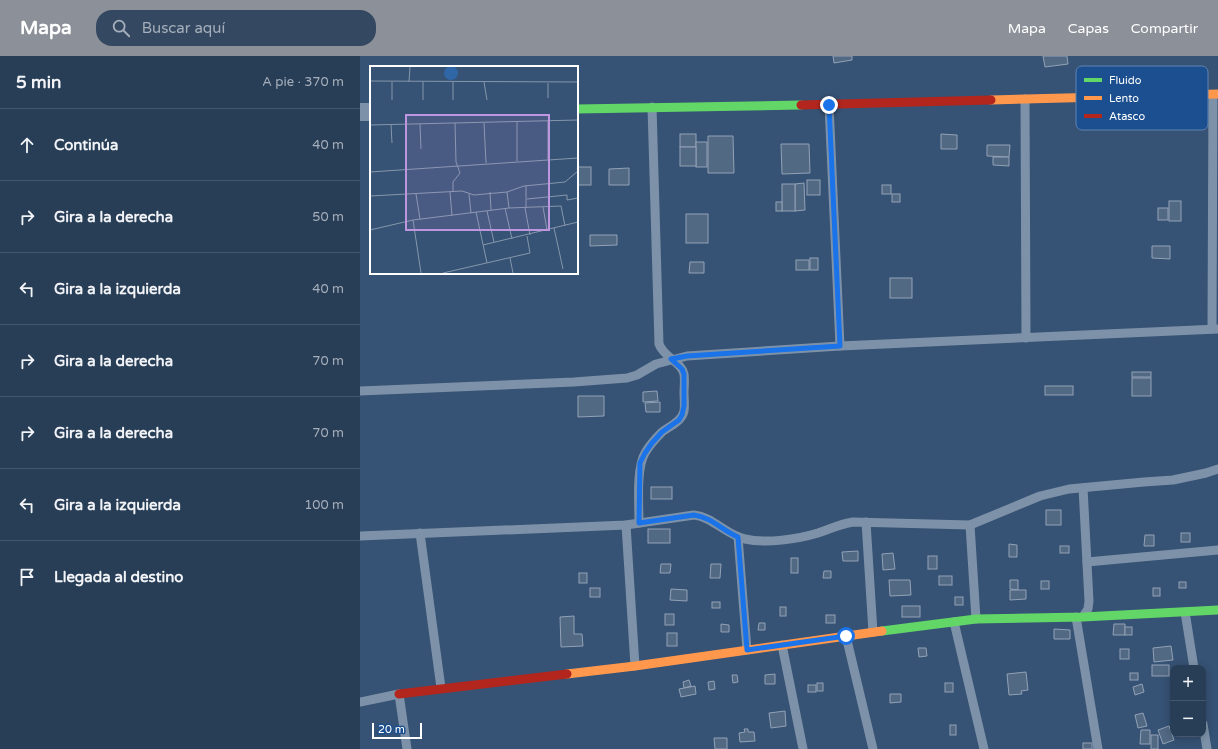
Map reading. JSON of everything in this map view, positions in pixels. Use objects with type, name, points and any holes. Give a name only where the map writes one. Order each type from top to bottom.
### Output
[{"type":"street","points":[[578,109],[829,105],[1076,98]]},
{"type":"street","points":[[399,694],[635,666],[976,619],[1080,617],[1218,610]]},
{"type":"lane","points":[[360,391],[627,378],[637,375],[656,364],[687,356],[840,346],[1215,329],[1215,95]]},
{"type":"lane","points":[[1025,99],[1026,338]]},
{"type":"lane","points":[[829,105],[840,346]]},
{"type":"lane","points":[[639,523],[640,463],[652,443],[662,432],[679,420],[684,411],[684,374],[682,369],[661,350],[659,338],[652,107]]},
{"type":"lane","points":[[360,536],[626,524],[694,515],[702,516],[724,530],[746,540],[771,541],[818,533],[842,524],[853,522],[970,524],[1040,496],[1083,488],[1173,480],[1218,469]]},
{"type":"lane","points":[[1083,488],[1089,601],[1088,609],[1080,617],[1098,749]]},
{"type":"lane","points":[[866,522],[873,632]]},
{"type":"lane","points":[[626,524],[635,666]]},
{"type":"lane","points":[[970,524],[976,619]]},
{"type":"lane","points":[[420,533],[441,688]]},
{"type":"lane","points":[[738,537],[747,650]]},
{"type":"lane","points":[[1087,562],[1218,550]]},
{"type":"lane","points":[[1185,612],[1194,665]]},
{"type":"lane","points":[[954,622],[984,749]]},
{"type":"lane","points":[[846,636],[873,749]]},
{"type":"lane","points":[[782,645],[803,749]]},
{"type":"lane","points":[[360,702],[399,694],[407,749]]},
{"type":"lane","points":[[1205,737],[1207,749]]},
{"type":"building","points":[[833,56],[852,56],[852,60],[834,63]]},
{"type":"building","points":[[1043,56],[1067,56],[1068,64],[1045,67]]},
{"type":"building","points":[[680,134],[696,134],[696,147],[680,147]]},
{"type":"building","points":[[941,134],[957,135],[957,149],[941,149]]},
{"type":"building","points":[[708,136],[733,136],[734,173],[708,173]]},
{"type":"building","points":[[696,142],[707,142],[707,167],[696,167]]},
{"type":"building","points":[[781,144],[809,144],[810,173],[782,174]]},
{"type":"building","points":[[987,145],[1010,145],[1009,157],[987,156]]},
{"type":"building","points":[[680,147],[696,147],[696,166],[680,166]]},
{"type":"building","points":[[993,157],[1009,157],[1009,166],[993,165]]},
{"type":"building","points":[[578,167],[591,167],[591,185],[578,185]]},
{"type":"building","points":[[629,168],[629,185],[609,185],[609,169]]},
{"type":"building","points":[[807,180],[820,180],[820,195],[807,195]]},
{"type":"building","points":[[804,183],[805,210],[795,211],[795,184]]},
{"type":"building","points":[[782,184],[795,184],[795,211],[782,211]]},
{"type":"building","points":[[882,185],[891,185],[891,194],[882,194]]},
{"type":"building","points":[[892,194],[900,194],[900,202],[892,202]]},
{"type":"building","points":[[1169,201],[1181,201],[1181,221],[1169,221]]},
{"type":"building","points":[[776,202],[782,202],[782,211],[776,211]]},
{"type":"building","points":[[1158,208],[1168,208],[1168,220],[1158,220]]},
{"type":"building","points":[[686,214],[708,214],[708,243],[686,243]]},
{"type":"building","points":[[590,235],[617,235],[617,245],[590,246]]},
{"type":"building","points":[[1152,246],[1170,246],[1170,259],[1152,258]]},
{"type":"building","points":[[810,258],[818,258],[818,270],[810,270]]},
{"type":"building","points":[[796,260],[809,260],[809,270],[796,270]]},
{"type":"building","points":[[690,262],[704,262],[704,273],[689,273]]},
{"type":"building","points":[[890,278],[912,278],[912,298],[890,298]]},
{"type":"building","points":[[1132,372],[1151,372],[1151,377],[1132,377]]},
{"type":"building","points":[[1132,378],[1151,378],[1151,396],[1132,396]]},
{"type":"building","points":[[1045,386],[1073,386],[1073,395],[1045,395]]},
{"type":"building","points":[[657,391],[658,401],[643,402],[643,392]]},
{"type":"building","points":[[578,396],[604,396],[604,416],[578,417]]},
{"type":"building","points":[[660,402],[660,412],[646,412],[645,403]]},
{"type":"building","points":[[651,487],[672,487],[672,499],[651,499]]},
{"type":"building","points":[[1046,510],[1061,510],[1061,525],[1046,525]]},
{"type":"building","points":[[648,529],[670,529],[670,543],[648,543]]},
{"type":"building","points":[[1181,533],[1190,533],[1190,542],[1181,542]]},
{"type":"building","points":[[1145,535],[1154,535],[1154,546],[1144,546]]},
{"type":"building","points":[[1009,544],[1017,545],[1017,557],[1009,557]]},
{"type":"building","points":[[1060,546],[1069,546],[1069,553],[1060,553]]},
{"type":"building","points":[[858,551],[858,561],[843,561],[842,552]]},
{"type":"building","points":[[893,553],[895,569],[883,570],[882,554]]},
{"type":"building","points":[[928,556],[937,556],[937,569],[928,569]]},
{"type":"building","points":[[791,558],[798,558],[798,573],[791,573]]},
{"type":"building","points":[[661,564],[671,564],[670,573],[660,573]]},
{"type":"building","points":[[711,564],[721,564],[720,578],[710,578]]},
{"type":"building","points":[[824,571],[831,571],[831,578],[823,578]]},
{"type":"building","points":[[579,573],[587,573],[587,583],[579,583]]},
{"type":"building","points":[[939,576],[952,576],[952,585],[939,585]]},
{"type":"building","points":[[889,580],[910,580],[911,595],[890,596]]},
{"type":"building","points":[[1010,580],[1018,580],[1018,590],[1010,589]]},
{"type":"building","points":[[1041,581],[1049,581],[1049,589],[1041,589]]},
{"type":"building","points":[[1179,582],[1186,582],[1186,588],[1179,588]]},
{"type":"building","points":[[590,588],[600,588],[600,597],[590,597]]},
{"type":"building","points":[[1153,588],[1160,588],[1160,596],[1153,596]]},
{"type":"building","points":[[671,589],[687,590],[687,601],[670,600]]},
{"type":"building","points":[[1010,590],[1026,590],[1026,599],[1010,600]]},
{"type":"building","points":[[955,597],[963,597],[963,605],[955,605]]},
{"type":"building","points":[[712,602],[720,602],[720,608],[712,608]]},
{"type":"building","points":[[902,606],[920,606],[920,617],[902,617]]},
{"type":"building","points":[[780,607],[786,607],[786,616],[780,616]]},
{"type":"building","points":[[665,614],[674,614],[674,625],[665,625]]},
{"type":"building","points":[[826,615],[835,615],[835,623],[826,623]]},
{"type":"building","points":[[574,616],[574,634],[582,634],[583,646],[561,647],[560,617]]},
{"type":"building","points":[[759,623],[765,623],[765,630],[758,630]]},
{"type":"building","points":[[721,624],[729,625],[729,632],[721,632]]},
{"type":"building","points":[[1114,624],[1125,624],[1125,635],[1113,635]]},
{"type":"building","points":[[1125,627],[1132,627],[1132,635],[1125,635]]},
{"type":"building","points":[[1054,629],[1070,630],[1070,639],[1054,639]]},
{"type":"building","points":[[667,633],[677,633],[677,646],[667,646]]},
{"type":"building","points":[[1171,646],[1173,660],[1154,662],[1153,648]]},
{"type":"building","points":[[918,648],[926,648],[927,656],[919,657]]},
{"type":"building","points":[[1120,649],[1129,649],[1129,659],[1120,659]]},
{"type":"building","points":[[1152,665],[1169,665],[1169,676],[1152,676]]},
{"type":"building","points":[[1026,672],[1028,690],[1021,691],[1022,694],[1009,695],[1007,674]]},
{"type":"building","points":[[1130,673],[1138,673],[1138,680],[1130,680]]},
{"type":"building","points":[[775,674],[775,684],[765,684],[765,675]]},
{"type":"building","points":[[732,675],[737,675],[738,682],[733,683]]},
{"type":"building","points":[[689,680],[691,686],[684,688],[683,682]]},
{"type":"building","points":[[714,681],[715,689],[709,690],[708,682]]},
{"type":"building","points":[[817,683],[823,683],[823,691],[817,691]]},
{"type":"building","points":[[945,683],[953,683],[953,692],[945,692]]},
{"type":"building","points":[[1142,684],[1144,692],[1135,695],[1133,687]]},
{"type":"building","points":[[808,685],[816,685],[816,692],[808,692]]},
{"type":"building","points":[[695,686],[696,694],[681,697],[679,689]]},
{"type":"building","points":[[890,694],[901,694],[901,702],[890,703]]},
{"type":"building","points":[[785,711],[786,726],[771,728],[769,713]]},
{"type":"building","points":[[1143,713],[1147,726],[1138,728],[1135,715]]},
{"type":"building","points":[[950,725],[956,725],[956,735],[950,735]]},
{"type":"building","points":[[1169,726],[1170,737],[1173,737],[1174,740],[1163,744],[1158,730]]},
{"type":"building","points":[[744,729],[748,729],[748,732],[754,732],[755,741],[740,742],[739,733],[745,732]]},
{"type":"building","points":[[1141,730],[1150,730],[1150,744],[1140,744]]},
{"type":"building","points":[[1151,735],[1158,735],[1158,749],[1151,749]]},
{"type":"building","points":[[714,738],[727,738],[727,749],[715,749]]},
{"type":"building","points":[[1083,743],[1092,743],[1092,749],[1083,749]]},
{"type":"traffic: fast","points":[[578,109],[801,105]]},
{"type":"traffic: fast","points":[[882,631],[976,619],[1083,617],[1218,610]]},
{"type":"traffic: slow","points":[[1208,94],[1218,94]]},
{"type":"traffic: slow","points":[[991,100],[1076,98]]},
{"type":"traffic: slow","points":[[567,674],[635,666],[882,631]]},
{"type":"traffic: jam","points":[[801,105],[991,100]]},
{"type":"traffic: jam","points":[[399,694],[567,674]]},
{"type":"route","points":[[829,105],[840,346],[687,356],[671,359],[682,369],[684,374],[684,411],[679,420],[662,432],[652,443],[640,463],[639,523],[694,515],[702,516],[738,537],[747,650],[846,636]]}]
